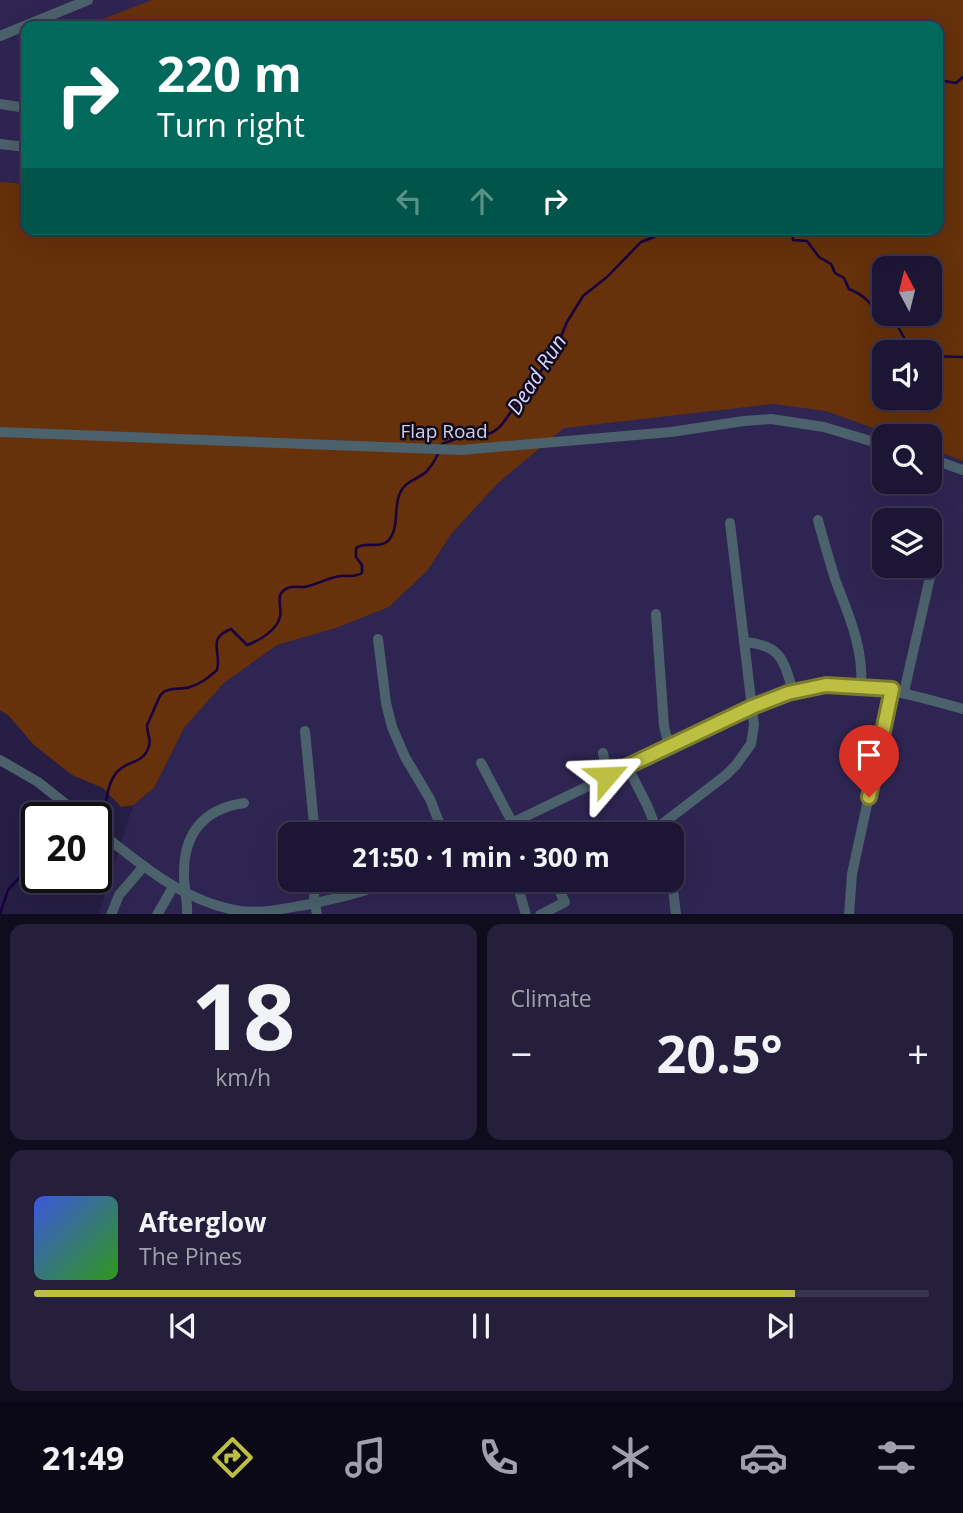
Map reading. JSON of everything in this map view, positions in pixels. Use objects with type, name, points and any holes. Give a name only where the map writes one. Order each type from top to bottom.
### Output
[{"type":"lane","points":[[37,21],[88,0]]},
{"type":"lane","points":[[0,36],[21,27]]},
{"type":"lane","points":[[0,104],[21,107]]},
{"type":"lane","points":[[0,144],[21,146]]},
{"type":"lane","name":"Flap Road","points":[[0,432],[446,450],[671,432],[771,419],[824,427],[872,441]]},
{"type":"lane","points":[[942,463],[963,470]]},
{"type":"lane","points":[[818,520],[853,627],[862,672],[861,686]]},
{"type":"lane","points":[[670,822],[726,775],[744,755],[753,736],[752,707],[730,523]]},
{"type":"lane","points":[[904,692],[930,578]]},
{"type":"lane","points":[[656,614],[664,726],[669,746]]},
{"type":"lane","points":[[378,639],[386,703],[392,727],[405,757],[430,799],[439,822]]},
{"type":"lane","points":[[744,642],[757,643],[779,653],[785,662],[793,691]]},
{"type":"lane","points":[[481,763],[512,822],[752,707],[793,691],[826,685],[892,689],[963,709]]},
{"type":"lane","points":[[849,914],[852,874],[892,689]]},
{"type":"lane","points":[[306,731],[314,822]]},
{"type":"lane","points":[[603,753],[607,776]]},
{"type":"lane","points":[[0,760],[38,782],[63,802]]},
{"type":"lane","points":[[627,766],[653,822]]},
{"type":"lane","points":[[187,914],[184,870],[194,830],[215,811],[244,803]]},
{"type":"lane","points":[[112,841],[173,887],[246,913],[286,909],[360,892]]},
{"type":"lane","points":[[111,914],[120,894],[144,866]]},
{"type":"lane","points":[[158,914],[173,887]]},
{"type":"lane","points":[[315,892],[317,914]]},
{"type":"lane","points":[[519,892],[526,914]]},
{"type":"lane","points":[[542,914],[565,902],[560,892]]},
{"type":"lane","points":[[673,892],[676,914]]},
{"type":"shaded area","points":[[0,0],[963,0],[963,914],[99,914],[106,893],[112,893],[112,872],[133,805],[154,788],[184,728],[224,683],[277,645],[336,628],[389,607],[427,571],[452,533],[499,482],[536,450],[0,436]]},
{"type":"shaded area","points":[[152,0],[963,0],[963,461],[942,453],[942,424],[872,424],[872,428],[826,411],[773,404],[564,428],[499,482],[452,533],[427,571],[389,607],[336,628],[277,645],[224,683],[184,728],[154,788],[133,805],[121,807],[103,788],[72,775],[34,745],[9,716],[0,710],[0,182],[21,184],[21,235],[943,235],[943,21],[98,21]]},
{"type":"waterway","name":"Dead Run","points":[[943,81],[956,83],[963,77]]},
{"type":"waterway","name":"Dead Run","points":[[441,448],[442,444],[466,435],[488,434],[499,427],[555,351],[567,322],[583,296],[607,277],[641,242],[656,235]]},
{"type":"waterway","points":[[793,235],[793,240],[807,241],[819,257],[831,264],[835,273],[844,278],[849,289],[867,300],[879,318],[897,325],[905,340]]},
{"type":"waterway","points":[[942,356],[963,357]]},
{"type":"waterway","name":"Dead Run","points":[[106,802],[111,782],[118,771],[141,758],[147,751],[150,741],[147,725],[159,697],[170,690],[194,686],[217,670],[216,646],[223,633],[231,629],[247,645],[267,634],[278,622],[283,591],[291,587],[304,587],[336,577],[362,573],[362,565],[356,557],[356,548],[388,541],[394,530],[402,489],[426,472],[438,454]]},
{"type":"waterway","name":"Dead Run","points":[[0,914],[8,890],[21,876]]},
{"type":"route","points":[[607,776],[752,707],[788,693],[826,685],[892,689],[869,797]]}]
